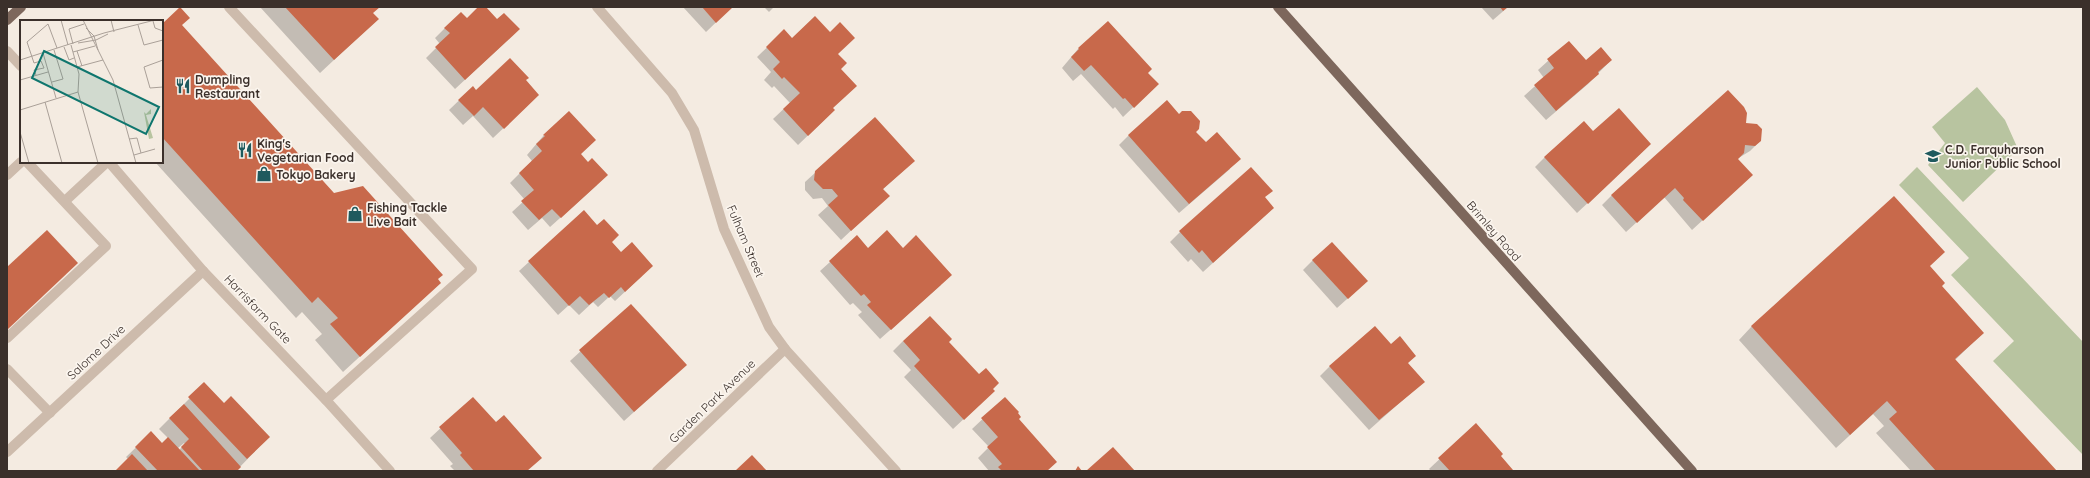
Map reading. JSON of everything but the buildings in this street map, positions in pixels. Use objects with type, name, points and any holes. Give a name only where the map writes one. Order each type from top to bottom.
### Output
[{"type":"main road","points":[[7,20],[21,7]]},
{"type":"main road","name":"Brimley Road","points":[[1278,7],[1692,471]]},
{"type":"street","points":[[229,7],[472,269],[326,400]]},
{"type":"street","name":"Fulham Street","points":[[597,7],[672,93],[694,130],[724,229],[770,327],[785,349],[896,471]]},
{"type":"street","points":[[7,50],[20,65]]},
{"type":"street","points":[[7,175],[20,163]]},
{"type":"street","points":[[7,338],[106,246],[28,163]]},
{"type":"street","points":[[65,201],[107,163]]},
{"type":"street","name":"Harrisfarm Gate","points":[[109,163],[203,270],[326,400],[390,471]]},
{"type":"street","name":"Salome Drive","points":[[7,452],[203,270]]},
{"type":"street","name":"Garden Park Avenue","points":[[657,471],[785,349]]},
{"type":"street","points":[[7,369],[50,413]]},
{"type":"green space","points":[[1977,87],[2005,120],[2018,149],[1963,202],[1928,165],[1945,143],[1932,127]]},
{"type":"green space","points":[[1917,167],[2083,342],[2083,455],[1993,361],[2014,341],[1951,275],[1969,258],[1899,185]]},
{"type":"place","name":"Dumpling Restaurant","points":[[183,86]]},
{"type":"place","name":"King's Vegetarian Food","points":[[245,150]]},
{"type":"place","name":"C.D. Farquharson Junior Public School","points":[[1933,156]]},
{"type":"place","name":"Tokyo Bakery","points":[[264,174]]},
{"type":"place","name":"Fishing Tackle Live Bait","points":[[355,214]]}]
